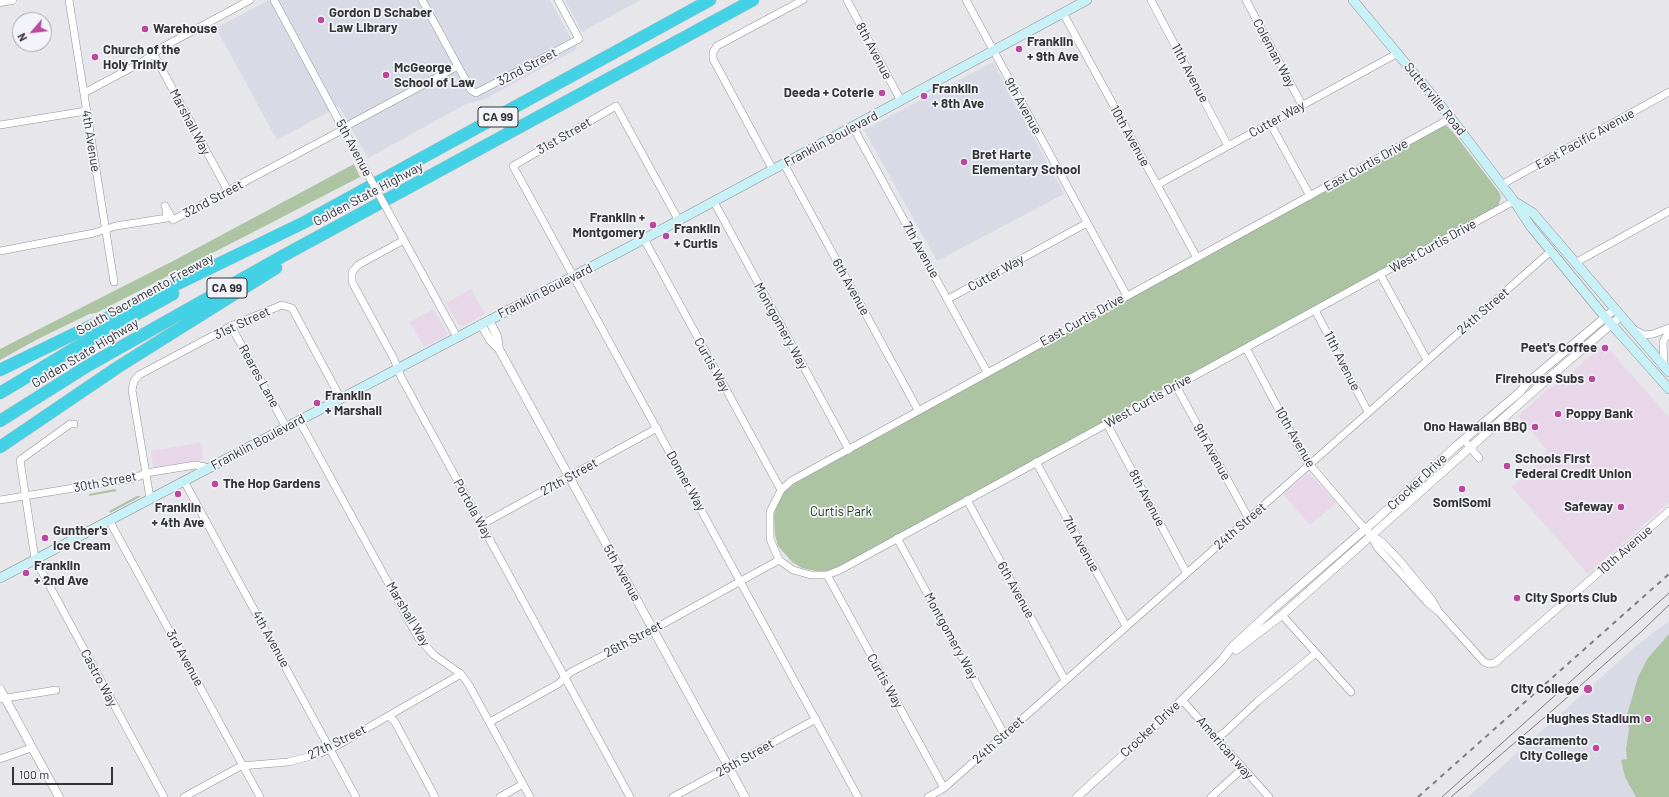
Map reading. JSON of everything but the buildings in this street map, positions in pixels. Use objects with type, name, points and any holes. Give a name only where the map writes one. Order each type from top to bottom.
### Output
[{"type":"highway","name":"Golden State Highway","points":[[0,370],[306,222],[710,0]]},
{"type":"highway","name":"Golden State Highway","points":[[0,421],[89,365],[359,215],[753,0]]},
{"type":"highway","points":[[0,447],[118,368],[359,215]]},
{"type":"highway","name":"South Sacramento Freeway","points":[[0,393],[75,348],[306,222]]},
{"type":"main road","name":"Franklin Boulevard","points":[[0,578],[34,558],[211,468],[485,322],[644,240],[1087,0]]},
{"type":"main road","name":"Sutterville Road","points":[[1353,0],[1452,118],[1550,251],[1605,317],[1669,389]]},
{"type":"main road","name":"Sutterville Road","points":[[1514,201],[1533,213],[1584,275],[1667,370]]},
{"type":"main road","points":[[1550,251],[1554,250],[1559,253],[1578,274],[1584,275]]},
{"type":"street","points":[[0,2],[12,0]]},
{"type":"street","name":"4th Avenue","points":[[68,0],[114,282]]},
{"type":"street","points":[[84,93],[142,62],[163,47],[250,0]]},
{"type":"street","name":"5th Avenue","points":[[274,0],[457,337]]},
{"type":"street","points":[[422,0],[458,66]]},
{"type":"street","name":"32nd Street","points":[[0,251],[94,233],[116,226],[167,218],[165,206],[173,220],[344,129],[458,66],[474,93],[481,92],[579,39],[558,0]]},
{"type":"street","points":[[773,170],[713,59],[713,52],[717,46],[803,0]]},
{"type":"street","name":"8th Avenue","points":[[847,0],[901,101]]},
{"type":"street","name":"9th Avenue","points":[[966,0],[1127,296]]},
{"type":"street","name":"11th Avenue","points":[[1151,0],[1228,146]]},
{"type":"street","name":"Coleman Way","points":[[1246,0],[1302,105]]},
{"type":"street","name":"10th Avenue","points":[[1063,13],[1197,258]]},
{"type":"street","name":"Marshall Way","points":[[153,53],[228,191]]},
{"type":"street","name":"Cutter Way","points":[[1157,185],[1398,53]]},
{"type":"street","name":"East Pacific Avenue","points":[[1502,185],[1669,92]]},
{"type":"street","name":"31st Street","points":[[513,166],[616,106],[679,221]]},
{"type":"street","points":[[0,125],[86,110]]},
{"type":"street","name":"East Curtis Drive","points":[[779,560],[772,545],[769,522],[770,512],[781,490],[792,480],[1452,118]]},
{"type":"street","points":[[1270,123],[1310,196]]},
{"type":"street","name":"7th Avenue","points":[[853,127],[988,372]]},
{"type":"street","name":"6th Avenue","points":[[784,164],[918,410]]},
{"type":"street","name":"Donner Way","points":[[513,166],[858,797]]},
{"type":"street","name":"West Curtis Drive","points":[[779,560],[786,566],[802,574],[827,575],[840,570],[1514,201]]},
{"type":"street","name":"Montgomery Way","points":[[714,202],[849,450]]},
{"type":"street","points":[[1575,263],[1669,211]]},
{"type":"street","name":"Cutter Way","points":[[948,299],[1087,223]]},
{"type":"street","name":"Portola Way","points":[[404,240],[358,265],[352,272],[352,282],[394,358],[398,369],[481,524],[630,797]]},
{"type":"street","name":"Curtis Way","points":[[644,240],[781,490]]},
{"type":"street","name":"24th Street","points":[[928,797],[944,788],[1550,251]]},
{"type":"street","points":[[1380,274],[1427,360]]},
{"type":"street","name":"31st Street","points":[[146,473],[132,390],[134,381],[138,375],[231,326],[282,305],[292,308],[341,399]]},
{"type":"street","name":"Crocker Drive","points":[[1222,660],[1282,615],[1464,440],[1520,392],[1526,384],[1615,309]]},
{"type":"street","name":"11th Avenue","points":[[1315,310],[1368,412]]},
{"type":"street","name":"Crocker Drive","points":[[1077,797],[1182,700],[1232,648],[1272,610],[1470,447],[1621,316]]},
{"type":"street","name":"5th Avenue","points":[[485,322],[490,340],[498,349],[746,797]]},
{"type":"street","name":"Reares Lane","points":[[231,326],[286,427]]},
{"type":"street","points":[[1631,328],[1644,335],[1653,334],[1669,328]]},
{"type":"street","points":[[1667,370],[1663,342],[1669,332]]},
{"type":"street","name":"10th Avenue","points":[[1246,348],[1309,465],[1368,532],[1377,547],[1484,662],[1489,664],[1495,663],[1669,511]]},
{"type":"street","name":"9th Avenue","points":[[1176,386],[1249,519]]},
{"type":"street","name":"Marshall Way","points":[[299,420],[419,639],[434,655],[461,674],[469,685],[530,797]]},
{"type":"street","points":[[34,558],[20,460],[70,424],[74,424]]},
{"type":"street","name":"8th Avenue","points":[[1107,424],[1186,572]]},
{"type":"street","name":"27th Street","points":[[481,524],[569,478],[657,428]]},
{"type":"street","points":[[1464,440],[1479,458]]},
{"type":"street","name":"7th Avenue","points":[[1036,462],[1126,626]]},
{"type":"street","name":"30th Street","points":[[0,500],[135,478],[146,473],[195,465],[211,468]]},
{"type":"street","points":[[146,473],[150,498]]},
{"type":"street","name":"4th Avenue","points":[[184,481],[356,797]]},
{"type":"street","name":"6th Avenue","points":[[967,500],[1065,680]]},
{"type":"street","name":"3rd Avenue","points":[[109,520],[260,797]]},
{"type":"street","name":"Montgomery Way","points":[[897,538],[1004,734]]},
{"type":"street","name":"Castro Way","points":[[34,558],[164,797]]},
{"type":"street","name":"26th Street","points":[[490,722],[558,684],[571,672],[779,560]]},
{"type":"street","name":"Curtis Way","points":[[827,575],[944,788]]},
{"type":"street","points":[[1282,615],[1350,692]]},
{"type":"street","points":[[1216,738],[1224,733],[1258,701],[1316,653]]},
{"type":"street","name":"27th Street","points":[[184,797],[243,766],[288,762],[331,749],[461,674]]},
{"type":"street","points":[[0,689],[3,699],[59,797]]},
{"type":"street","points":[[3,699],[56,690]]},
{"type":"street","name":"American way","points":[[1182,700],[1269,797]]},
{"type":"street","points":[[389,716],[395,722],[435,797]]},
{"type":"street","name":"25th Street","points":[[673,797],[816,719]]},
{"type":"street","points":[[0,759],[31,748]]},
{"type":"street","points":[[1211,797],[1243,768]]},
{"type":"street","points":[[500,797],[523,784]]},
{"type":"shaded area","name":"McGeorge School of Law","points":[[269,0],[550,0],[577,49],[483,100],[468,103],[368,158],[339,106],[277,140],[216,28]]},
{"type":"shaded area","points":[[565,0],[640,0],[582,32]]},
{"type":"shaded area","name":"Bret Harte Elementary School","points":[[993,62],[1064,194],[937,261],[864,130]]},
{"type":"shaded area","points":[[471,289],[485,314],[463,326],[459,325],[446,303]]},
{"type":"shaded area","points":[[433,309],[447,333],[445,337],[424,347],[410,322]]},
{"type":"shaded area","points":[[1604,344],[1669,417],[1669,502],[1588,574],[1512,487],[1539,463],[1547,450],[1518,416],[1547,390],[1562,381]]},
{"type":"shaded area","points":[[201,443],[203,458],[200,460],[155,467],[153,466],[151,451]]},
{"type":"shaded area","points":[[1310,474],[1336,503],[1310,525],[1283,494],[1306,475]]},
{"type":"shaded area","name":"Sacramento City College","points":[[1669,621],[1669,797],[1468,797],[1636,646]]},
{"type":"green space","name":"Curtis Park","points":[[1442,126],[1447,126],[1453,132],[1499,192],[1501,197],[1498,207],[840,567],[828,571],[816,571],[802,568],[792,562],[778,546],[775,535],[774,515],[783,493],[795,483]]},
{"type":"green space","points":[[354,164],[360,177],[96,313],[89,314],[38,339],[0,360],[0,349],[175,260]]},
{"type":"green space","points":[[115,489],[117,491],[89,496],[89,494]]},
{"type":"green space","points":[[137,496],[141,496],[110,513],[109,511]]},
{"type":"green space","name":"Hughes Stadium","points":[[1669,634],[1669,797],[1636,797],[1625,777],[1621,760],[1627,759],[1626,749],[1629,730],[1627,715],[1638,677],[1648,658]]},
{"type":"tram line","points":[[1442,797],[1669,593]]},
{"type":"tram line","points":[[1451,797],[1545,717],[1669,605]]},
{"type":"railway","points":[[1418,797],[1669,574]]},
{"type":"place","name":"Gordon D Schaber Law Library","points":[[321,20]]},
{"type":"place","name":"Warehouse","points":[[145,29]]},
{"type":"place","name":"Franklin + 9th Ave","points":[[1019,49]]},
{"type":"place","name":"Church of the Holy Trinity","points":[[95,57]]},
{"type":"place","name":"McGeorge School of Law","points":[[386,75]]},
{"type":"place","name":"Deeda + Coterie","points":[[882,93]]},
{"type":"place","name":"Franklin + 8th Ave","points":[[924,96]]},
{"type":"place","name":"Bret Harte Elementary School","points":[[964,162]]},
{"type":"place","name":"Franklin + Montgomery","points":[[653,225]]},
{"type":"place","name":"Franklin + Curtis","points":[[666,236]]},
{"type":"place","name":"Peet's Coffee","points":[[1605,348]]},
{"type":"place","name":"Firehouse Subs","points":[[1592,379]]},
{"type":"place","name":"Franklin + Marshall","points":[[317,403]]},
{"type":"place","name":"Poppy Bank","points":[[1558,414]]},
{"type":"place","name":"Ono Hawaiian BBQ","points":[[1535,427]]},
{"type":"place","name":"Schools First Federal Credit Union","points":[[1507,466]]},
{"type":"place","name":"The Hop Gardens","points":[[215,484]]},
{"type":"place","name":"SomiSomi","points":[[1462,489]]},
{"type":"place","name":"Franklin + 4th Ave","points":[[178,494]]},
{"type":"place","name":"Safeway","points":[[1621,507]]},
{"type":"place","name":"Gunther's Ice Cream","points":[[45,538]]},
{"type":"place","name":"Franklin + 2nd Ave","points":[[26,573]]},
{"type":"place","name":"City Sports Club","points":[[1517,598]]},
{"type":"place","name":"City College","points":[[1588,689]]},
{"type":"place","name":"Hughes Stadium","points":[[1648,719]]},
{"type":"place","name":"Sacramento City College","points":[[1596,748]]}]
